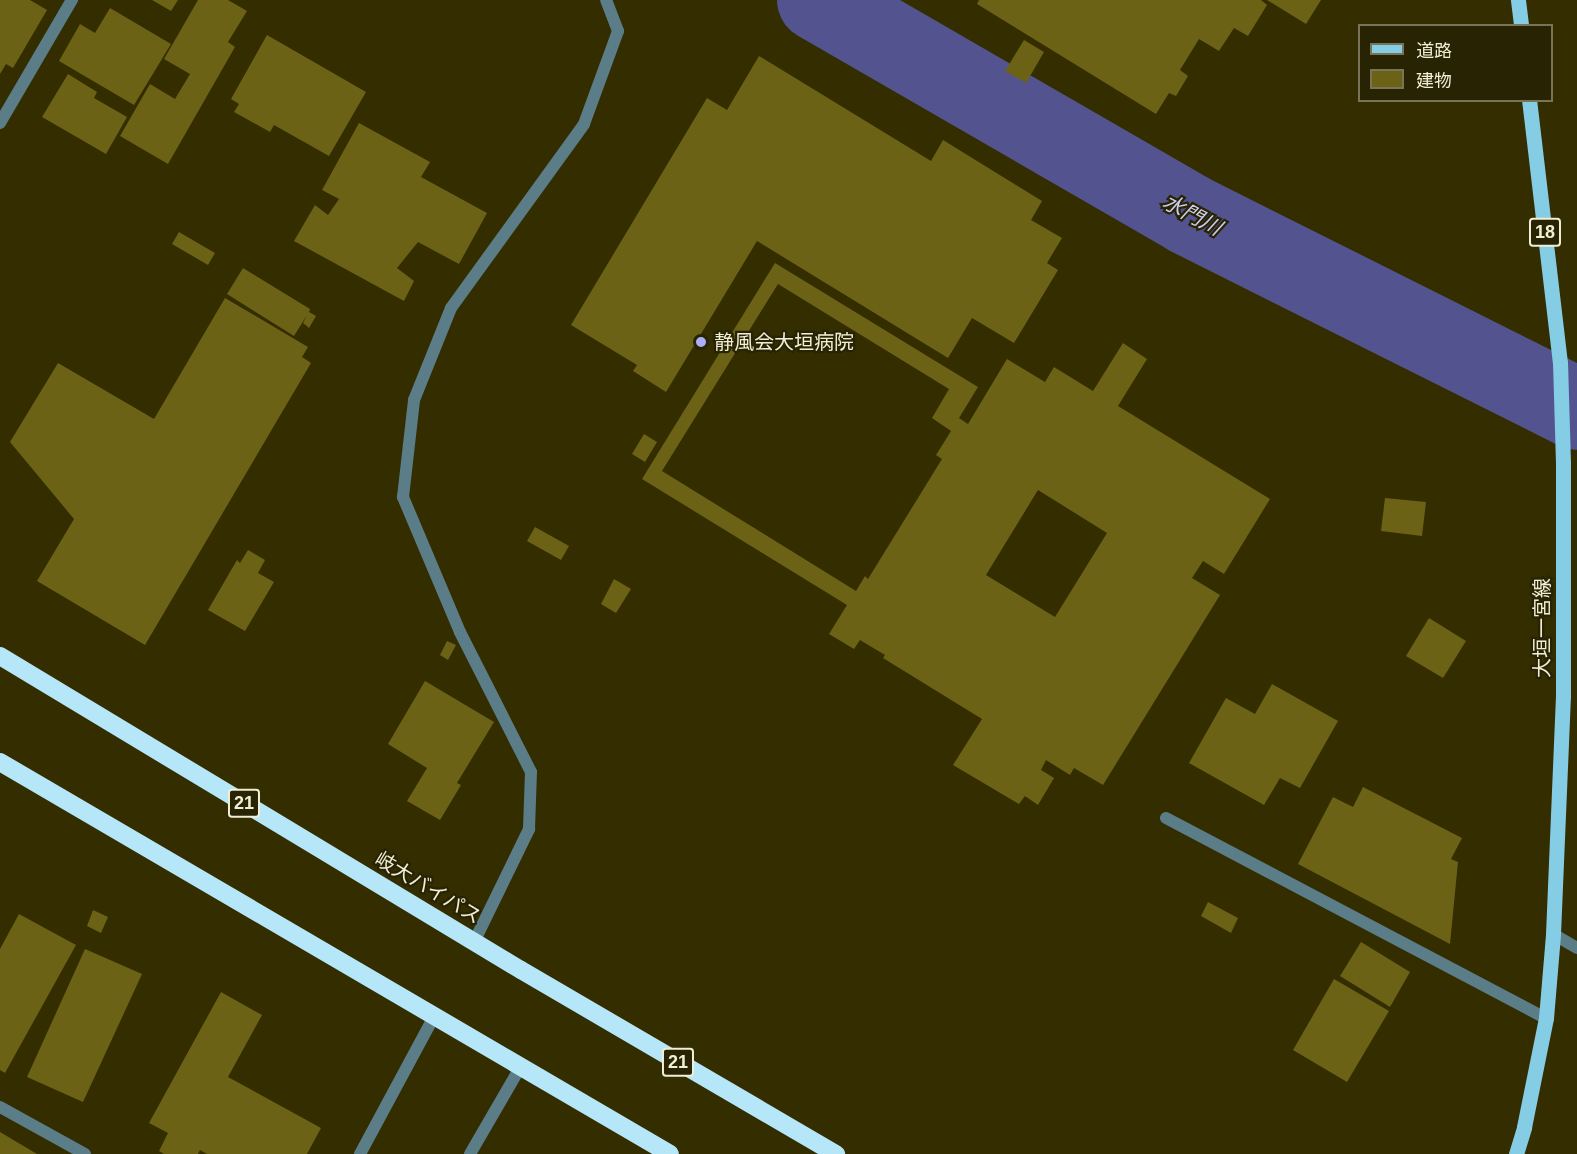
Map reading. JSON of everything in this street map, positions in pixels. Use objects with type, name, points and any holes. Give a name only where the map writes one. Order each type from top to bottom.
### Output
[{"type":"highway","name":"岐大バイパス","points":[[0,656],[521,970],[836,1154]]},
{"type":"highway","points":[[0,762],[670,1154]]},
{"type":"main road","points":[[1518,0],[1521,24]]},
{"type":"main road","name":"大垣一宮線","points":[[1516,1154],[1524,1127],[1546,1018],[1553,934],[1563,697],[1563,463],[1560,363],[1529,102]]},
{"type":"street","points":[[0,123],[72,0]]},
{"type":"street","points":[[482,946],[530,829],[531,772],[460,632],[403,497],[414,400],[451,308],[584,124],[618,31],[606,0]]},
{"type":"street","points":[[1166,818],[1546,1018]]},
{"type":"street","points":[[1553,934],[1577,948]]},
{"type":"street","points":[[360,1154],[442,1019]]},
{"type":"street","points":[[470,1154],[521,1066]]},
{"type":"street","points":[[0,1107],[85,1154]]},
{"type":"building","points":[[0,0],[30,0],[47,10],[13,68],[6,64],[0,74]]},
{"type":"building","points":[[152,0],[178,0],[171,11]]},
{"type":"building","points":[[198,0],[228,0],[247,11],[228,42],[235,47],[168,164],[120,136],[150,84],[175,99],[190,74],[164,59]]},
{"type":"building","points":[[979,0],[1261,0],[1267,5],[1248,36],[1234,28],[1219,51],[1199,39],[1180,70],[1188,76],[1176,96],[1169,93],[1156,114],[977,4]]},
{"type":"building","points":[[1267,0],[1321,0],[1306,24]]},
{"type":"building","points":[[110,8],[171,44],[134,105],[59,61],[80,24],[95,33]]},
{"type":"building","points":[[267,35],[366,92],[329,156],[274,125],[270,132],[234,112],[239,104],[231,99]]},
{"type":"building","points":[[1024,40],[1044,52],[1026,83],[1005,71]]},
{"type":"building","points":[[759,56],[931,161],[943,140],[1042,201],[1031,220],[1062,238],[1047,263],[1058,270],[1014,343],[972,318],[948,358],[757,241],[666,392],[633,371],[637,365],[571,325],[707,98],[727,110]]},
{"type":"building","points":[[68,74],[97,92],[94,98],[127,117],[106,154],[42,117]]},
{"type":"building","points":[[359,123],[430,162],[421,177],[487,213],[459,264],[418,242],[397,268],[414,281],[404,301],[294,241],[315,205],[328,215],[339,199],[322,190]]},
{"type":"building","points":[[179,232],[215,253],[208,265],[172,244]]},
{"type":"building","points":[[775,263],[978,387],[959,418],[968,424],[1007,359],[1045,382],[1054,367],[1093,391],[1123,343],[1147,359],[1118,406],[1270,499],[1224,574],[1203,561],[1192,578],[1220,595],[1103,785],[1074,768],[1070,775],[1046,760],[1041,770],[1054,778],[1038,805],[1025,796],[1019,804],[953,765],[982,719],[883,658],[885,655],[860,640],[854,649],[829,634],[847,605],[642,479]],"holes":[[[778,284],[949,389],[932,418],[951,431],[936,455],[942,459],[868,579],[865,576],[856,591],[662,471]],[[1038,490],[1107,533],[1055,617],[986,575]]]},
{"type":"building","points":[[243,268],[310,309],[309,312],[316,316],[309,328],[303,323],[307,315],[294,336],[227,294]]},
{"type":"building","points":[[225,298],[308,347],[302,357],[311,363],[145,645],[37,581],[74,519],[10,442],[58,363],[154,419]]},
{"type":"building","points":[[644,434],[657,442],[645,462],[632,454]]},
{"type":"building","points":[[1385,498],[1426,502],[1422,536],[1381,531]]},
{"type":"building","points":[[535,527],[569,546],[561,560],[527,541]]},
{"type":"building","points":[[248,550],[265,560],[258,573],[274,582],[245,631],[208,610],[237,560],[240,563]]},
{"type":"building","points":[[614,579],[631,589],[616,613],[601,604]]},
{"type":"building","points":[[1429,618],[1466,641],[1443,678],[1406,656]]},
{"type":"building","points":[[447,641],[456,645],[448,660],[440,655]]},
{"type":"building","points":[[425,681],[494,722],[457,783],[461,785],[440,820],[407,801],[427,768],[388,744]]},
{"type":"building","points":[[1272,684],[1338,721],[1300,788],[1280,778],[1264,805],[1189,763],[1226,698],[1255,714]]},
{"type":"building","points":[[1363,787],[1462,838],[1451,859],[1458,862],[1450,944],[1298,864],[1333,797],[1353,807]]},
{"type":"building","points":[[1208,902],[1238,918],[1231,933],[1201,916]]},
{"type":"building","points":[[93,910],[108,917],[101,933],[87,926]]},
{"type":"building","points":[[19,914],[76,945],[5,1073],[0,1070],[0,949]]},
{"type":"building","points":[[1361,942],[1410,972],[1390,1007],[1340,976]]},
{"type":"building","points":[[85,949],[142,974],[83,1102],[27,1077]]},
{"type":"building","points":[[1334,979],[1389,1011],[1347,1082],[1293,1050]]},
{"type":"building","points":[[221,992],[262,1015],[228,1077],[321,1128],[307,1154],[207,1154],[200,1150],[198,1154],[164,1154],[159,1151],[168,1133],[149,1123]]},
{"type":"building","points":[[0,1132],[37,1154],[0,1154]]},
{"type":"waterway","name":"水門川","points":[[818,0],[1188,214],[1577,409]]},
{"type":"place","name":"静風会大垣病院","points":[[701,342]]}]
